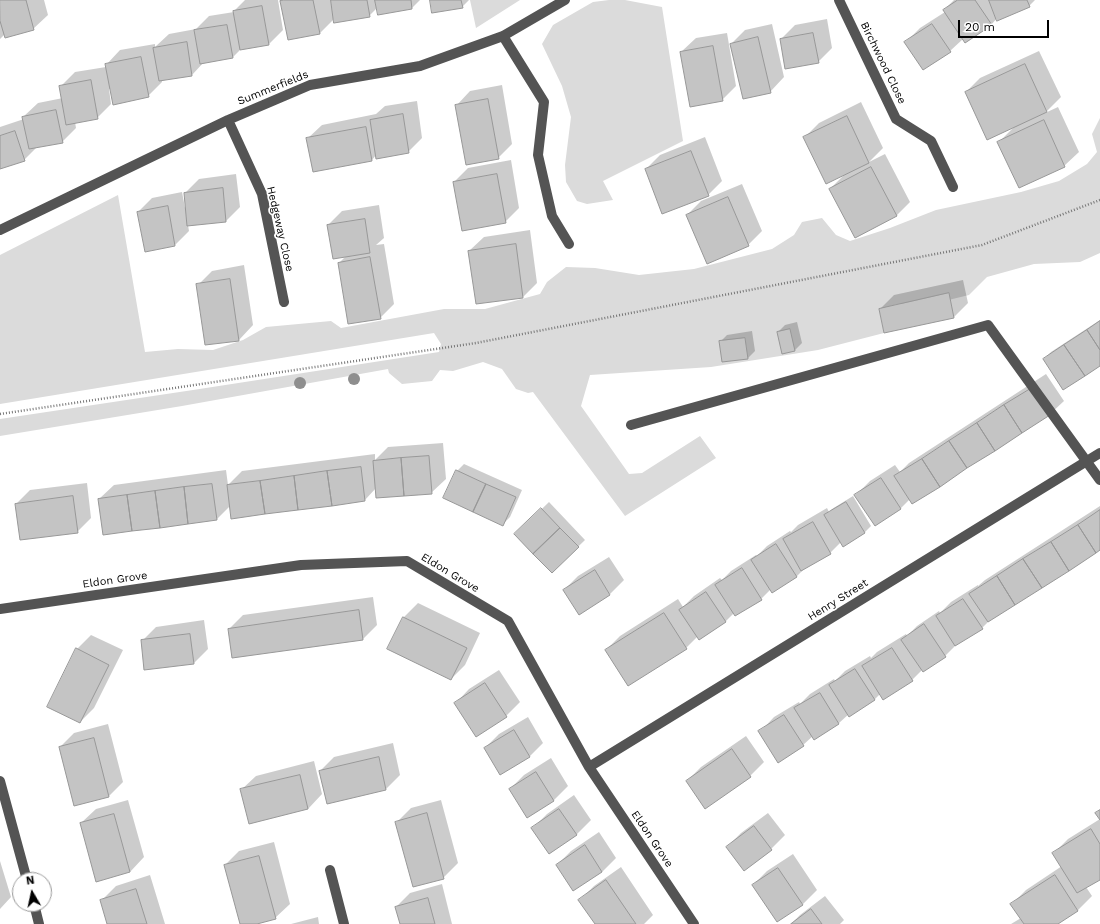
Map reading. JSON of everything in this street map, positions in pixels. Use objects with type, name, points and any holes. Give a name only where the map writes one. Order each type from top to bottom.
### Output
[{"type":"street","name":"Summerfields","points":[[0,230],[228,120],[310,85],[420,66],[503,36],[565,0]]},
{"type":"street","name":"Birchwood Close","points":[[839,0],[896,119],[931,141],[953,187]]},
{"type":"street","points":[[503,36],[544,102],[538,155],[552,216],[569,244]]},
{"type":"street","name":"Hedgeway Close","points":[[228,120],[262,194],[284,302]]},
{"type":"street","points":[[631,425],[988,325],[1100,480]]},
{"type":"street","name":"Henry Street","points":[[589,768],[1100,453]]},
{"type":"street","name":"Eldon Grove","points":[[0,609],[301,565],[407,561],[508,621],[589,768],[694,924]]},
{"type":"street","points":[[0,781],[25,872]]},
{"type":"street","points":[[330,870],[344,924]]},
{"type":"street","points":[[36,912],[39,924]]},
{"type":"path","points":[[0,414],[476,343],[982,245],[1100,200]]},
{"type":"shaded area","points":[[470,0],[520,0],[476,28]]},
{"type":"shaded area","points":[[625,0],[662,7],[683,141],[603,181],[613,200],[587,204],[577,201],[566,182],[565,165],[571,117],[562,86],[542,44],[553,25],[593,2]]},
{"type":"shaded area","points":[[1100,118],[1100,253],[1080,262],[1034,264],[987,277],[969,295],[932,304],[898,304],[879,309],[884,333],[818,350],[711,367],[590,375],[581,406],[629,474],[642,473],[700,436],[716,458],[625,516],[533,392],[528,393],[516,389],[502,369],[483,362],[453,371],[440,370],[432,381],[402,384],[389,373],[388,369],[182,406],[0,436],[0,419],[439,352],[441,344],[434,333],[0,404],[0,255],[118,195],[145,352],[178,349],[213,350],[243,340],[266,327],[331,321],[341,328],[444,309],[485,309],[540,294],[547,282],[566,267],[595,268],[639,275],[694,269],[772,249],[794,235],[802,222],[822,218],[836,235],[850,241],[890,228],[936,210],[1021,192],[1059,181],[1087,164],[1097,152],[1092,134]]},
{"type":"building","points":[[0,0],[26,0],[34,30],[5,38],[0,21]]},
{"type":"building","points":[[313,0],[320,34],[288,40],[280,1]]},
{"type":"building","points":[[331,0],[367,0],[370,17],[334,23]]},
{"type":"building","points":[[375,0],[411,0],[412,9],[378,15]]},
{"type":"building","points":[[430,0],[461,0],[463,8],[432,13]]},
{"type":"building","points":[[958,0],[975,0],[992,25],[965,43],[943,10]]},
{"type":"building","points":[[989,0],[1027,0],[1030,7],[997,21]]},
{"type":"building","points":[[262,6],[269,45],[240,50],[233,11]]},
{"type":"building","points":[[932,24],[951,52],[923,70],[904,42]]},
{"type":"building","points":[[227,25],[233,58],[200,64],[194,30]]},
{"type":"building","points":[[813,33],[819,63],[785,69],[780,39]]},
{"type":"building","points":[[758,37],[771,93],[743,99],[730,44]]},
{"type":"building","points":[[187,42],[192,76],[159,81],[153,48]]},
{"type":"building","points":[[713,46],[723,101],[690,107],[680,52]]},
{"type":"building","points":[[141,57],[149,97],[113,105],[105,64]]},
{"type":"building","points":[[1025,64],[1047,112],[987,140],[965,92]]},
{"type":"building","points":[[91,80],[98,119],[66,125],[59,86]]},
{"type":"building","points":[[488,99],[499,159],[466,165],[455,105]]},
{"type":"building","points":[[56,110],[63,143],[29,149],[22,117]]},
{"type":"building","points":[[403,114],[409,153],[376,159],[370,120]]},
{"type":"building","points":[[847,116],[869,163],[826,184],[803,137]]},
{"type":"building","points":[[1044,120],[1065,167],[1019,188],[997,142]]},
{"type":"building","points":[[366,127],[372,161],[313,172],[306,138]]},
{"type":"building","points":[[15,131],[25,161],[0,169],[0,136]]},
{"type":"building","points":[[691,151],[709,196],[662,214],[645,169]]},
{"type":"building","points":[[871,167],[897,216],[855,238],[829,189]]},
{"type":"building","points":[[497,174],[506,223],[462,231],[453,182]]},
{"type":"building","points":[[223,188],[226,222],[187,226],[184,193]]},
{"type":"building","points":[[728,197],[749,246],[707,264],[686,215]]},
{"type":"building","points":[[168,206],[175,246],[145,252],[137,212]]},
{"type":"building","points":[[365,219],[370,253],[333,259],[327,225]]},
{"type":"building","points":[[516,244],[523,298],[476,304],[468,251]]},
{"type":"building","points":[[370,257],[381,319],[348,324],[338,263]]},
{"type":"building","points":[[230,279],[239,341],[205,345],[196,284]]},
{"type":"building","points":[[949,293],[954,318],[884,333],[879,309]]},
{"type":"building","points":[[1100,321],[1100,350],[1087,330]]},
{"type":"building","points":[[790,329],[795,351],[782,354],[777,332]]},
{"type":"building","points":[[1087,330],[1100,350],[1100,366],[1085,376],[1064,345]]},
{"type":"building","points":[[745,338],[748,359],[722,362],[719,341]]},
{"type":"building","points":[[1064,345],[1085,376],[1063,390],[1043,359]]},
{"type":"building","points":[[1032,388],[1050,415],[1022,433],[1004,405]]},
{"type":"building","points":[[1004,405],[1022,433],[995,451],[977,423]]},
{"type":"building","points":[[977,423],[995,451],[967,468],[949,441]]},
{"type":"building","points":[[949,441],[967,468],[940,487],[922,459]]},
{"type":"building","points":[[429,456],[432,494],[404,496],[401,458]]},
{"type":"building","points":[[401,458],[404,496],[376,498],[373,461]]},
{"type":"building","points":[[922,459],[940,487],[912,504],[894,476]]},
{"type":"building","points":[[361,467],[365,501],[332,506],[327,471]]},
{"type":"building","points":[[456,470],[486,484],[473,512],[443,498]]},
{"type":"building","points":[[327,471],[332,506],[298,510],[294,476]]},
{"type":"building","points":[[294,476],[298,510],[265,514],[260,481]]},
{"type":"building","points":[[881,478],[901,509],[875,526],[854,495]]},
{"type":"building","points":[[260,481],[265,514],[231,519],[227,485]]},
{"type":"building","points":[[212,484],[217,520],[188,524],[184,487]]},
{"type":"building","points":[[486,484],[516,497],[503,526],[473,512]]},
{"type":"building","points":[[184,487],[188,524],[160,528],[155,491]]},
{"type":"building","points":[[155,491],[160,528],[132,531],[127,495]]},
{"type":"building","points":[[127,495],[132,531],[103,535],[98,499]]},
{"type":"building","points":[[73,496],[78,533],[20,540],[15,504]]},
{"type":"building","points":[[846,502],[865,533],[843,547],[824,515]]},
{"type":"building","points":[[541,508],[560,528],[533,554],[514,534]]},
{"type":"building","points":[[1100,510],[1100,550],[1096,553],[1078,525]]},
{"type":"building","points":[[813,522],[831,554],[801,571],[783,539]]},
{"type":"building","points":[[1078,525],[1096,553],[1069,571],[1051,542]]},
{"type":"building","points":[[560,528],[579,547],[552,573],[533,554]]},
{"type":"building","points":[[1051,542],[1069,571],[1042,588],[1023,559]]},
{"type":"building","points":[[776,544],[797,577],[772,593],[751,560]]},
{"type":"building","points":[[1023,559],[1042,588],[1015,605],[997,576]]},
{"type":"building","points":[[742,568],[762,600],[735,616],[715,585]]},
{"type":"building","points":[[595,570],[610,595],[579,615],[563,590]]},
{"type":"building","points":[[997,576],[1015,605],[988,622],[969,594]]},
{"type":"building","points":[[706,592],[726,622],[699,640],[679,610]]},
{"type":"building","points":[[963,599],[983,629],[955,646],[936,616]]},
{"type":"building","points":[[359,610],[363,640],[232,658],[228,629]]},
{"type":"building","points":[[664,613],[687,649],[628,686],[605,650]]},
{"type":"building","points":[[403,617],[467,648],[451,680],[387,649]]},
{"type":"building","points":[[924,624],[946,657],[923,672],[901,640]]},
{"type":"building","points":[[190,634],[194,664],[144,670],[141,640]]},
{"type":"building","points":[[76,648],[109,665],[80,723],[47,707]]},
{"type":"building","points":[[892,648],[913,681],[883,700],[862,666]]},
{"type":"building","points":[[855,669],[875,700],[849,717],[829,685]]},
{"type":"building","points":[[485,683],[507,717],[476,737],[454,703]]},
{"type":"building","points":[[820,693],[839,724],[814,740],[794,708]]},
{"type":"building","points":[[784,715],[804,746],[778,763],[758,731]]},
{"type":"building","points":[[514,730],[530,757],[500,775],[484,748]]},
{"type":"building","points":[[94,738],[109,797],[74,806],[59,747]]},
{"type":"building","points":[[732,749],[751,777],[705,809],[686,781]]},
{"type":"building","points":[[379,757],[386,790],[327,804],[319,771]]},
{"type":"building","points":[[536,772],[554,801],[527,818],[509,789]]},
{"type":"building","points":[[300,775],[308,809],[249,824],[240,789]]},
{"type":"building","points":[[559,809],[577,835],[549,854],[531,828]]},
{"type":"building","points":[[1100,810],[1100,820],[1095,813]]},
{"type":"building","points":[[427,813],[444,879],[413,887],[395,822]]},
{"type":"building","points":[[114,814],[130,872],[96,882],[80,823]]},
{"type":"building","points":[[754,826],[772,850],[744,871],[726,847]]},
{"type":"building","points":[[1091,829],[1100,844],[1100,880],[1077,893],[1052,853]]},
{"type":"building","points":[[585,845],[602,872],[573,891],[556,865]]},
{"type":"building","points":[[259,856],[276,919],[257,924],[240,924],[224,865]]},
{"type":"building","points":[[778,868],[803,905],[777,922],[752,885]]},
{"type":"building","points":[[1055,875],[1078,911],[1058,924],[1024,924],[1010,904]]},
{"type":"building","points":[[606,880],[636,924],[595,924],[578,900]]},
{"type":"building","points":[[136,889],[147,924],[107,924],[100,900]]},
{"type":"building","points":[[428,898],[435,924],[400,924],[395,907]]},
{"type":"building","points":[[811,909],[822,924],[791,924]]}]
